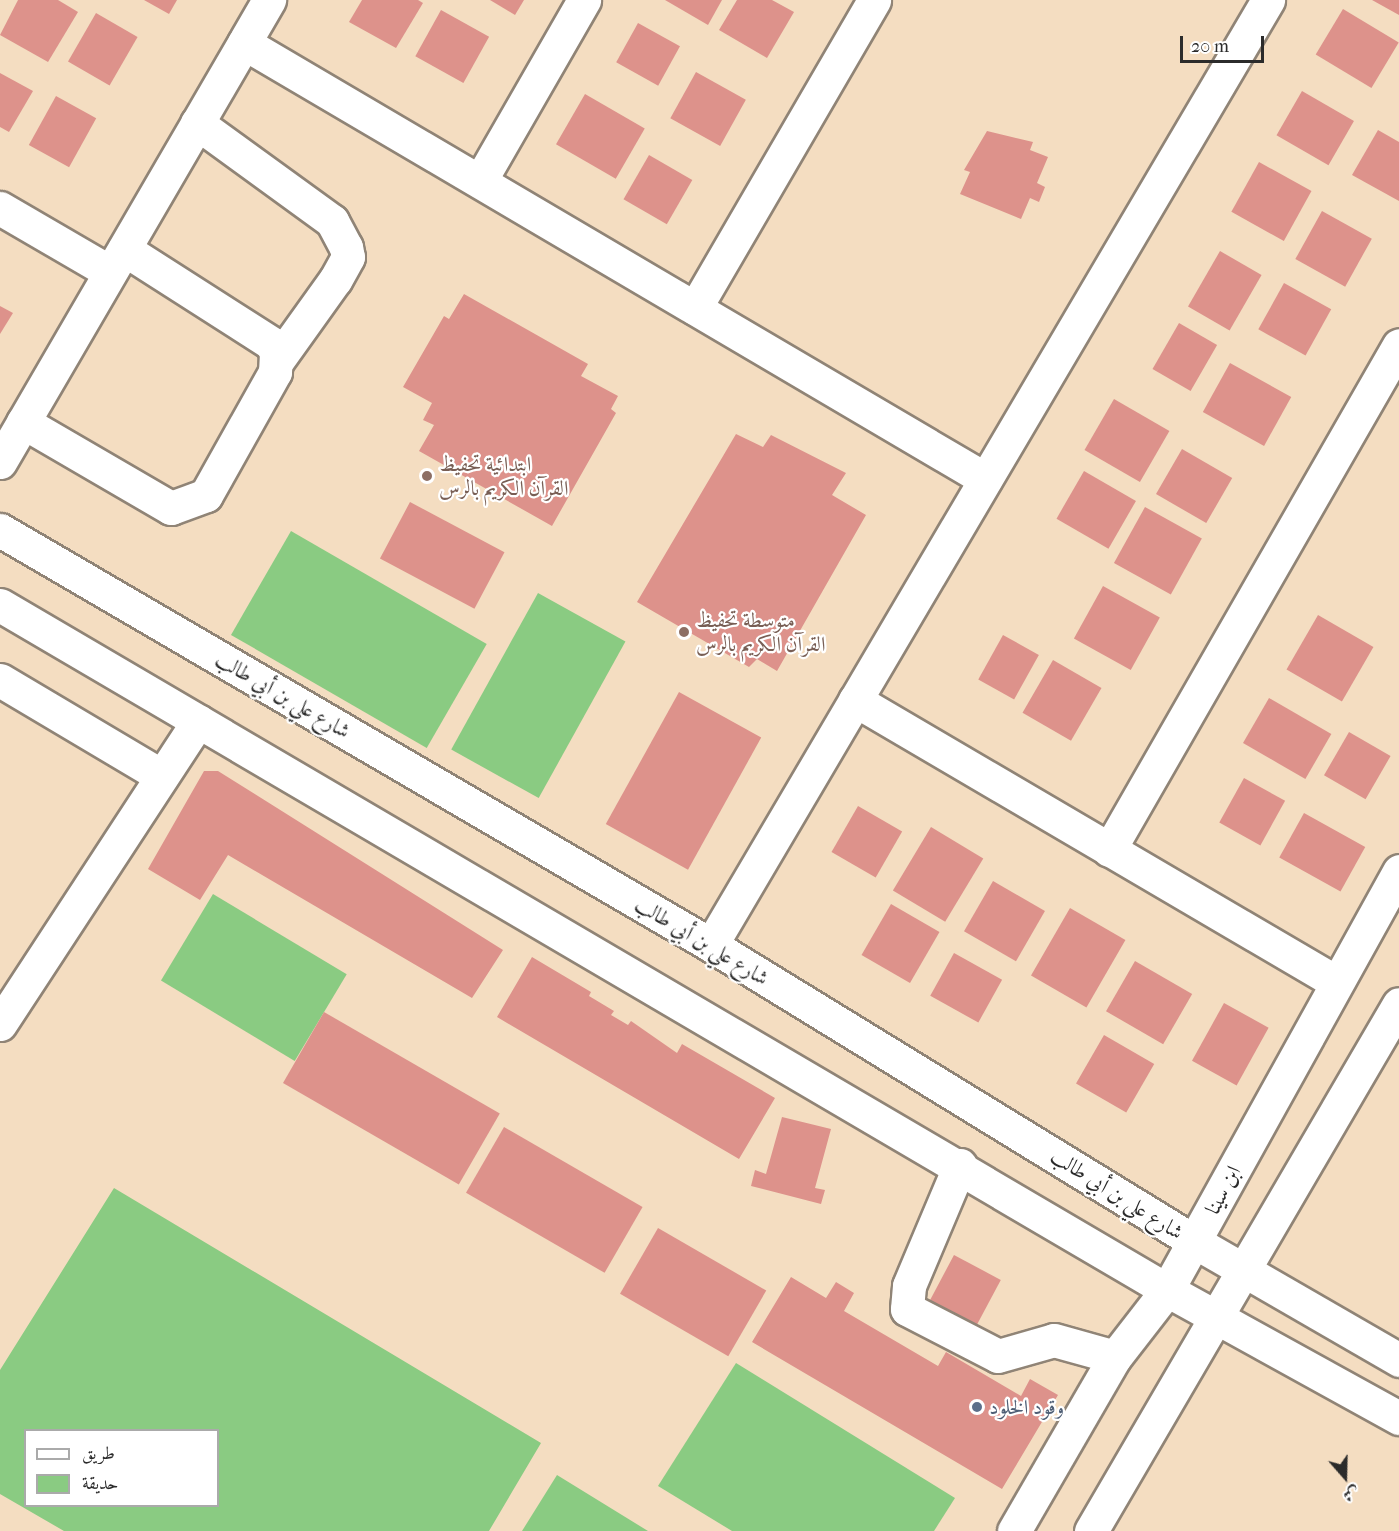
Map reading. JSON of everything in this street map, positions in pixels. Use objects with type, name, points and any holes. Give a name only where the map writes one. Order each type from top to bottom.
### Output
[{"type":"street","points":[[0,462],[269,0]]},
{"type":"street","points":[[480,181],[584,0]]},
{"type":"street","points":[[695,308],[874,0]]},
{"type":"street","points":[[711,945],[1268,0]]},
{"type":"street","points":[[244,43],[985,479]]},
{"type":"street","points":[[23,422],[162,503],[182,507],[206,495],[277,361],[335,280],[348,257],[346,247],[332,221],[197,123]]},
{"type":"street","points":[[0,208],[117,260],[271,343],[277,361]]},
{"type":"street","points":[[1109,850],[1399,345]]},
{"type":"street","name":"شارع علي بن أبي طالب","points":[[0,531],[711,945],[1195,1242],[1399,1360]]},
{"type":"street","points":[[0,605],[960,1165],[1167,1290],[1218,1315],[1399,1418]]},
{"type":"street","points":[[0,680],[162,776]]},
{"type":"street","points":[[855,700],[1334,981]]},
{"type":"street","points":[[0,1024],[198,720]]},
{"type":"street","name":"ابن سينا","points":[[1014,1531],[1115,1357],[1167,1290],[1195,1242],[1334,981],[1399,871]]},
{"type":"street","points":[[1091,1531],[1399,1004]]},
{"type":"street","points":[[960,1165],[909,1286],[908,1309],[998,1356],[1054,1340],[1115,1357]]},
{"type":"green space","points":[[291,531],[487,644],[427,748],[231,635]]},
{"type":"green space","points":[[538,593],[625,641],[539,798],[451,750]]},
{"type":"green space","points":[[213,894],[347,974],[295,1061],[161,981]]},
{"type":"green space","points":[[114,1188],[541,1443],[489,1531],[64,1531],[0,1494],[0,1370]]},
{"type":"green space","points":[[736,1363],[955,1498],[934,1531],[732,1531],[658,1486]]},
{"type":"green space","points":[[557,1475],[648,1531],[522,1531]]},
{"type":"building","points":[[18,0],[58,0],[78,12],[48,62],[0,35]]},
{"type":"building","points":[[144,0],[177,0],[169,14]]},
{"type":"building","points":[[362,0],[418,0],[423,3],[396,48],[349,22]]},
{"type":"building","points":[[490,0],[524,0],[515,15]]},
{"type":"building","points":[[665,0],[722,0],[708,25]]},
{"type":"building","points":[[737,0],[772,0],[794,12],[767,58],[719,30]]},
{"type":"building","points":[[1372,0],[1399,0],[1399,15]]},
{"type":"building","points":[[1343,9],[1399,42],[1371,88],[1316,54]]},
{"type":"building","points":[[441,10],[489,37],[463,83],[415,56]]},
{"type":"building","points":[[96,13],[138,37],[110,85],[68,61]]},
{"type":"building","points":[[638,23],[680,46],[658,86],[616,62]]},
{"type":"building","points":[[696,72],[746,100],[720,146],[670,118]]},
{"type":"building","points":[[0,73],[33,91],[9,132],[0,127]]},
{"type":"building","points":[[1302,91],[1354,121],[1328,165],[1276,135]]},
{"type":"building","points":[[585,94],[645,128],[616,179],[556,144]]},
{"type":"building","points":[[56,96],[96,118],[69,167],[29,145]]},
{"type":"building","points":[[1378,130],[1399,142],[1399,201],[1352,175]]},
{"type":"building","points":[[987,131],[1033,142],[1030,150],[1048,157],[1037,183],[1045,187],[1039,202],[1030,198],[1021,219],[960,194],[970,172],[964,170]]},
{"type":"building","points":[[649,155],[692,180],[667,224],[624,199]]},
{"type":"building","points":[[1259,162],[1311,191],[1284,241],[1231,212]]},
{"type":"building","points":[[1322,211],[1372,239],[1345,287],[1295,259]]},
{"type":"building","points":[[1220,251],[1262,275],[1230,330],[1188,306]]},
{"type":"building","points":[[1284,283],[1331,309],[1306,356],[1258,329]]},
{"type":"building","points":[[464,294],[588,364],[581,376],[618,396],[611,409],[616,413],[552,526],[419,451],[434,425],[423,420],[432,403],[403,387],[444,316],[449,319]]},
{"type":"building","points":[[0,306],[13,313],[0,334]]},
{"type":"building","points":[[1179,323],[1217,345],[1191,391],[1152,369]]},
{"type":"building","points":[[1230,363],[1291,397],[1264,446],[1203,412]]},
{"type":"building","points":[[1114,399],[1169,431],[1140,482],[1084,450]]},
{"type":"building","points":[[736,434],[763,447],[771,435],[846,473],[832,495],[866,515],[777,671],[757,659],[749,667],[637,602]]},
{"type":"building","points":[[1182,449],[1232,478],[1206,523],[1156,494]]},
{"type":"building","points":[[1084,471],[1136,501],[1108,549],[1056,519]]},
{"type":"building","points":[[410,502],[504,552],[474,609],[380,559]]},
{"type":"building","points":[[1145,507],[1202,539],[1171,594],[1114,563]]},
{"type":"building","points":[[1103,586],[1160,618],[1131,670],[1074,638]]},
{"type":"building","points":[[1318,615],[1373,647],[1342,702],[1286,670]]},
{"type":"building","points":[[1003,635],[1039,655],[1014,699],[978,680]]},
{"type":"building","points":[[1053,660],[1101,688],[1071,741],[1022,713]]},
{"type":"building","points":[[679,692],[761,738],[688,870],[606,824]]},
{"type":"building","points":[[1269,698],[1331,734],[1305,779],[1243,743]]},
{"type":"building","points":[[1349,732],[1391,756],[1366,799],[1324,775]]},
{"type":"building","points":[[204,771],[218,771],[503,950],[472,998],[228,855],[200,900],[148,869]]},
{"type":"building","points":[[1244,778],[1285,801],[1260,845],[1219,823]]},
{"type":"building","points":[[858,806],[902,832],[876,877],[832,852]]},
{"type":"building","points":[[1304,813],[1365,847],[1340,892],[1279,858]]},
{"type":"building","points":[[931,827],[983,858],[945,922],[893,890]]},
{"type":"building","points":[[993,881],[1045,911],[1016,961],[964,931]]},
{"type":"building","points":[[891,904],[939,932],[910,983],[862,955]]},
{"type":"building","points":[[1070,908],[1125,940],[1086,1008],[1031,976]]},
{"type":"building","points":[[954,953],[1002,980],[978,1023],[930,996]]},
{"type":"building","points":[[532,957],[591,992],[589,996],[614,1011],[611,1015],[628,1025],[631,1021],[677,1053],[682,1044],[775,1098],[739,1159],[497,1017]]},
{"type":"building","points":[[1135,961],[1192,994],[1163,1044],[1106,1011]]},
{"type":"building","points":[[1224,1003],[1269,1028],[1237,1085],[1192,1061]]},
{"type":"building","points":[[324,1012],[500,1114],[459,1185],[283,1083]]},
{"type":"building","points":[[1104,1035],[1154,1064],[1126,1112],[1076,1083]]},
{"type":"building","points":[[782,1117],[831,1129],[815,1188],[825,1190],[821,1204],[751,1186],[755,1170],[766,1174]]},
{"type":"building","points":[[504,1127],[643,1207],[605,1273],[466,1193]]},
{"type":"building","points":[[658,1228],[766,1290],[728,1356],[620,1294]]},
{"type":"building","points":[[954,1255],[1001,1280],[975,1328],[929,1303]]},
{"type":"building","points":[[791,1277],[826,1298],[836,1282],[854,1293],[844,1311],[938,1366],[946,1352],[1021,1396],[1030,1379],[1058,1395],[1002,1489],[752,1342]]},
{"type":"place","name":"ابتدائية تحفيظ القرآن الكريم بالرس","points":[[427,476]]},
{"type":"place","name":"متوسطة تحفيظ القرآن الكريم بالرس","points":[[684,632]]},
{"type":"place","name":"وقود الخلود","points":[[977,1407]]}]
